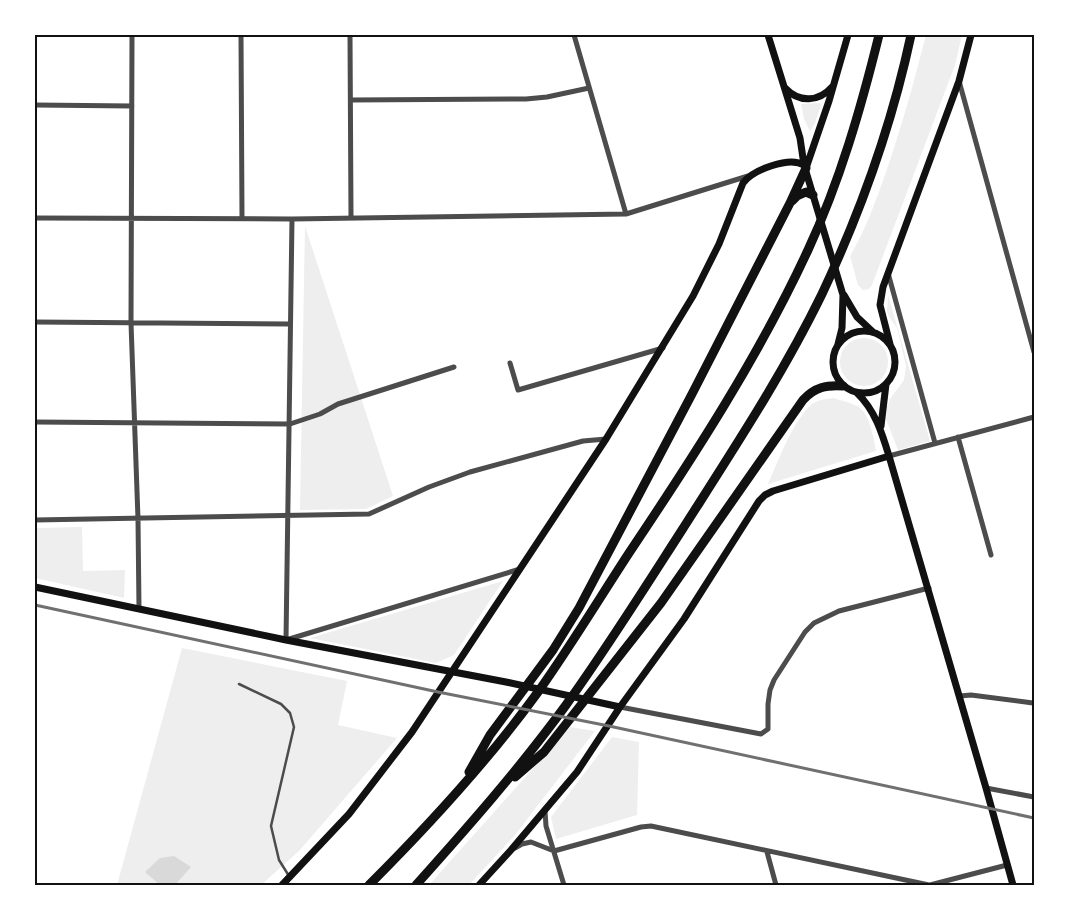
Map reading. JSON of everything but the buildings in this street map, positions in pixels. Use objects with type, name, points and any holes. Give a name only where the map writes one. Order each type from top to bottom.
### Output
[{"type":"highway","points":[[369,885],[460,788],[536,694],[669,493],[739,380],[784,299],[809,248],[838,175],[862,104],[879,35]]},
{"type":"highway","points":[[416,885],[494,796],[550,727],[604,650],[738,443],[799,338],[825,287],[865,191],[895,101],[911,35]]},
{"type":"highway","points":[[460,788],[490,735],[553,650],[580,608],[790,203],[805,167]]},
{"type":"highway","points":[[790,203],[803,193],[808,192],[813,195]]},
{"type":"highway","points":[[494,796],[544,752],[661,603],[803,400],[813,391],[823,386],[844,386]]},
{"type":"main road","points":[[768,35],[800,138],[809,182],[844,295],[857,317],[874,332]]},
{"type":"main road","points":[[805,167],[835,82],[848,35]]},
{"type":"main road","points":[[890,344],[879,334],[866,331],[853,333],[842,339],[834,351],[832,365],[836,377],[844,386],[863,394],[875,392],[886,384],[894,373],[893,351],[883,321],[880,301],[887,272],[959,81],[972,35]]},
{"type":"main road","points":[[783,86],[794,96],[810,99],[824,94],[835,82]]},
{"type":"main road","points":[[282,885],[349,814],[387,766],[453,671],[606,440],[693,296],[720,244],[739,190],[748,176],[787,161],[799,162],[805,167]]},
{"type":"main road","points":[[838,344],[842,328],[844,295]]},
{"type":"main road","points":[[880,429],[886,384]]},
{"type":"main road","points":[[857,393],[868,405],[880,429],[889,456],[929,588],[1013,885]]},
{"type":"main road","points":[[479,885],[578,772],[620,706],[684,618],[759,501],[773,491],[889,456]]},
{"type":"main road","points":[[35,587],[286,640],[453,671],[620,706]]},
{"type":"street","points":[[132,35],[131,323],[133,423],[138,519],[139,609]]},
{"type":"street","points":[[241,35],[242,218]]},
{"type":"street","points":[[350,35],[351,217]]},
{"type":"street","points":[[574,35],[626,214]]},
{"type":"street","points":[[959,81],[1034,352]]},
{"type":"street","points":[[351,100],[526,99],[547,97],[589,88]]},
{"type":"street","points":[[35,106],[132,106]]},
{"type":"street","points":[[35,218],[292,218],[626,214],[748,176]]},
{"type":"street","points":[[292,218],[286,640],[520,569]]},
{"type":"street","points":[[887,272],[935,443]]},
{"type":"street","points":[[35,322],[290,324]]},
{"type":"street","points":[[510,363],[518,390],[663,348]]},
{"type":"street","points":[[35,422],[290,424],[320,414],[338,404],[454,367]]},
{"type":"street","points":[[889,456],[1034,417]]},
{"type":"street","points":[[958,438],[991,555]]},
{"type":"street","points":[[35,520],[369,514],[438,483],[470,472],[583,441],[606,440]]},
{"type":"street","points":[[620,706],[757,735],[765,732],[769,724],[768,704],[774,680],[814,623],[839,611],[929,588]]},
{"type":"street","points":[[960,696],[971,695],[1034,703]]},
{"type":"street","points":[[986,788],[1034,797]]},
{"type":"street","points":[[545,811],[545,822],[564,885]]},
{"type":"street","points":[[511,850],[531,842],[554,851],[641,827],[651,826],[929,885],[1007,865]]},
{"type":"street","points":[[767,852],[776,885]]},
{"type":"lane","points":[[239,684],[281,704],[290,714],[294,727],[271,826],[279,860],[290,877]]},
{"type":"shaded area","points":[[926,35],[962,35],[955,65],[872,285],[869,289],[863,290],[858,285],[850,256],[865,227],[885,175]]},
{"type":"shaded area","points":[[819,103],[821,105],[810,131],[804,119],[801,104]]},
{"type":"shaded area","points":[[305,226],[393,496],[366,509],[300,510]]},
{"type":"shaded area","points":[[888,295],[930,441],[898,450],[886,419],[887,407],[890,399],[904,380],[906,366],[897,328],[887,312]]},
{"type":"shaded area","points":[[859,338],[869,338],[881,345],[888,357],[888,367],[881,379],[869,386],[859,386],[851,382],[844,375],[840,367],[840,357],[844,349],[851,342]]},
{"type":"shaded area","points":[[833,398],[852,404],[862,410],[873,435],[876,451],[768,484],[786,442],[804,413],[816,402]]},
{"type":"shaded area","points":[[82,527],[83,571],[125,570],[124,598],[35,578],[35,528]]},
{"type":"shaded area","points":[[503,581],[454,655],[436,663],[310,638]]},
{"type":"shaded area","points":[[182,648],[347,681],[338,725],[397,738],[299,851],[261,885],[117,885]]},
{"type":"shaded area","points":[[570,727],[595,731],[515,835],[469,885],[429,885]]},
{"type":"shaded area","points":[[612,737],[639,742],[637,815],[556,839],[551,817]]},
{"type":"shaded area","points":[[174,856],[191,867],[175,885],[160,885],[145,872],[160,858]]},
{"type":"railway","points":[[35,605],[1034,818]]}]
